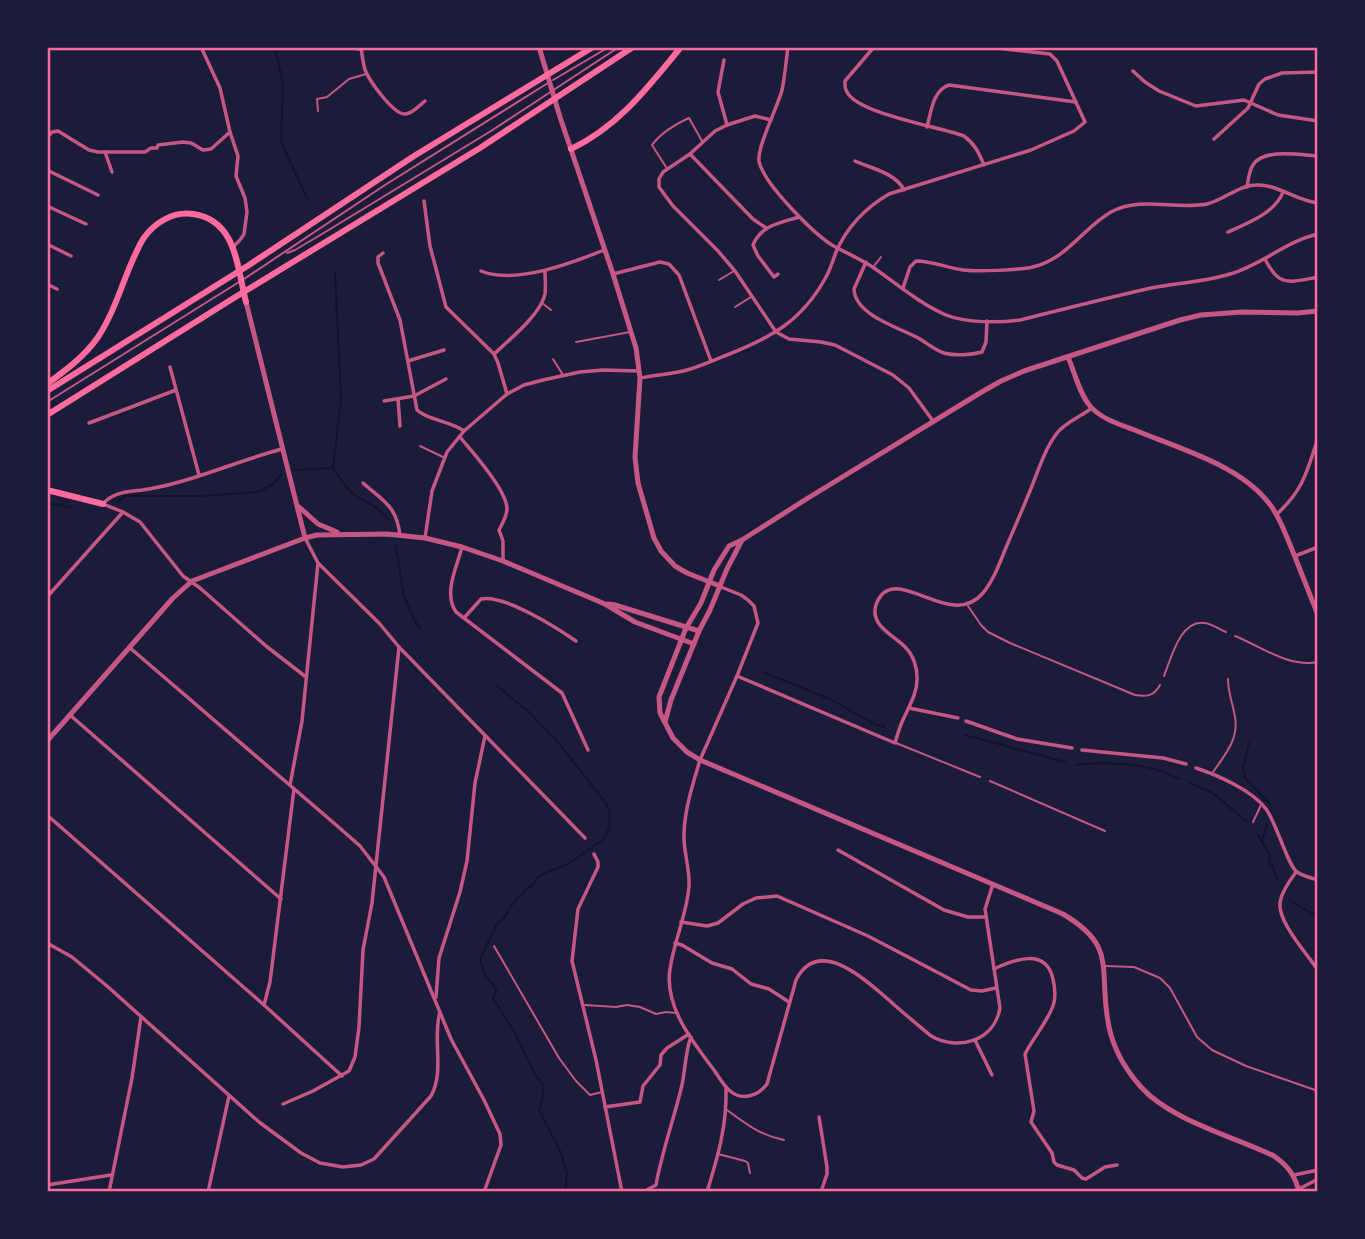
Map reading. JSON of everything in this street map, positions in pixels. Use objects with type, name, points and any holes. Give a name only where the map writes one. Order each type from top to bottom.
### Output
[{"type":"main road","points":[[47,391],[250,265],[414,156],[593,47]]},
{"type":"main road","points":[[47,415],[480,148],[633,47]]},
{"type":"main road","points":[[571,149],[606,128],[627,110],[681,47]]},
{"type":"main road","points":[[47,384],[86,352],[99,336],[144,238],[161,221],[174,215],[184,213],[209,218],[226,232],[233,247],[246,302]]},
{"type":"main road","points":[[47,491],[103,504]]},
{"type":"street","points":[[201,47],[220,88],[238,156],[236,176],[245,198],[247,212],[244,234],[233,247]]},
{"type":"street","points":[[788,47],[781,92],[759,161],[774,186],[799,217],[821,237],[866,262],[948,316],[1003,322],[1020,320],[1154,288],[1219,277],[1242,271],[1303,237],[1318,234]]},
{"type":"street","points":[[874,47],[845,81],[848,94],[886,114],[964,136],[976,147],[984,165]]},
{"type":"street","points":[[640,379],[688,370],[776,332],[799,314],[815,296],[853,223],[870,206],[889,194],[1031,150],[1085,122],[1057,61],[1050,54],[988,47]]},
{"type":"street","points":[[361,48],[367,74],[387,102],[400,113],[408,113],[425,101]]},
{"type":"street","points":[[540,50],[636,348],[640,379],[635,457],[638,483],[654,538],[661,551],[675,566],[741,595],[754,606],[757,614],[755,634],[700,760],[688,805],[684,834],[690,882],[668,980],[677,1013],[726,1087],[736,1096],[758,1093],[767,1084],[796,980],[802,970],[817,962],[829,961],[857,973],[939,1041],[955,1044],[975,1040],[988,1031],[1000,1008],[986,917],[986,902],[993,884]]},
{"type":"street","points":[[724,60],[718,92],[727,125]]},
{"type":"street","points":[[1133,71],[1159,90],[1196,106],[1233,100],[1251,102],[1278,115],[1318,121]]},
{"type":"street","points":[[1214,139],[1243,113],[1259,84],[1271,76],[1318,72]]},
{"type":"street","points":[[927,127],[938,91],[949,85],[1076,102]]},
{"type":"street","points":[[771,120],[755,116],[715,131],[690,154],[667,169],[658,184],[673,206],[735,271],[776,332],[789,339],[835,345],[893,375],[909,388],[933,421]]},
{"type":"street","points":[[47,138],[52,132],[58,131],[89,150],[145,152],[158,148],[158,145],[183,142],[203,150],[211,149],[230,132]]},
{"type":"street","points":[[105,152],[112,172]]},
{"type":"street","points":[[690,154],[753,219],[766,228]]},
{"type":"street","points":[[1247,187],[1253,163],[1265,156],[1318,156]]},
{"type":"street","points":[[855,161],[889,176],[902,185],[904,190]]},
{"type":"street","points":[[47,170],[98,195]]},
{"type":"street","points":[[902,288],[910,267],[916,261],[969,271],[1034,267],[1061,253],[1102,217],[1125,206],[1205,204],[1256,185],[1318,203]]},
{"type":"street","points":[[1228,232],[1277,204],[1283,192]]},
{"type":"street","points":[[424,201],[430,246],[446,307],[494,354],[507,394]]},
{"type":"street","points":[[47,206],[86,224]]},
{"type":"street","points":[[778,274],[774,277],[753,245],[761,231],[799,217]]},
{"type":"street","points":[[47,244],[71,256]]},
{"type":"street","points":[[481,271],[508,275],[545,271],[604,250]]},
{"type":"street","points":[[383,253],[378,259],[380,271],[400,320],[417,410],[420,414],[452,424],[464,431]]},
{"type":"street","points":[[1265,259],[1272,273],[1285,281],[1318,278]]},
{"type":"street","points":[[613,274],[660,262],[674,268],[684,285],[712,361]]},
{"type":"street","points":[[866,262],[854,289],[863,307],[887,325],[934,349],[956,354],[982,352],[985,348],[987,321]]},
{"type":"street","points":[[494,354],[522,329],[541,303],[545,290],[545,271]]},
{"type":"street","points":[[47,284],[57,289]]},
{"type":"street","points":[[246,302],[305,538],[318,563],[585,838]]},
{"type":"street","points":[[1318,311],[1222,312],[1201,315],[1001,380],[729,546],[714,570],[701,603],[686,628],[659,697],[660,713],[673,738],[679,746],[700,760],[1071,918],[1092,937],[1101,953],[1106,1014],[1112,1039],[1123,1063],[1142,1088],[1160,1104],[1179,1115],[1274,1156],[1294,1175],[1299,1190],[1318,1179]]},
{"type":"street","points":[[408,361],[444,350]]},
{"type":"street","points":[[1068,357],[1091,408],[1119,424],[1236,474],[1268,501],[1277,514],[1295,555],[1318,615]]},
{"type":"street","points":[[170,367],[199,475]]},
{"type":"street","points":[[425,538],[432,491],[449,447],[507,394],[524,386],[580,372],[639,370]]},
{"type":"street","points":[[384,401],[414,396],[446,379]]},
{"type":"street","points":[[89,423],[177,390]]},
{"type":"street","points":[[398,399],[400,426]]},
{"type":"street","points":[[737,676],[895,743],[916,690],[917,677],[911,654],[880,626],[876,619],[877,602],[883,595],[895,589],[916,593],[948,605],[967,605],[982,594],[994,577],[1052,441],[1067,424],[1091,408]]},
{"type":"street","points":[[459,436],[496,483],[505,500],[507,509],[499,530],[503,541],[503,561]]},
{"type":"street","points":[[1277,514],[1301,486],[1318,438]]},
{"type":"street","points":[[284,449],[168,485],[123,492],[103,504],[140,522],[183,576],[306,677]]},
{"type":"street","points":[[363,483],[389,505],[397,519],[401,536]]},
{"type":"street","points":[[297,505],[317,524],[342,534]]},
{"type":"street","points":[[47,597],[123,512]]},
{"type":"street","points":[[47,741],[173,598],[192,581],[305,538],[317,536],[401,536],[425,538],[462,547],[503,561],[605,604],[635,622],[694,644]]},
{"type":"street","points":[[665,722],[699,631],[742,540]]},
{"type":"street","points":[[462,547],[450,594],[452,606],[456,612],[562,693],[588,750]]},
{"type":"street","points":[[1295,555],[1318,547]]},
{"type":"street","points":[[290,785],[302,721],[318,563]]},
{"type":"street","points":[[464,618],[484,598],[493,599],[537,616],[576,641]]},
{"type":"street","points":[[605,604],[699,631]]},
{"type":"street","points":[[129,647],[360,846],[384,877],[451,1039],[500,1134],[501,1145],[484,1192]]},
{"type":"street","points":[[282,1104],[342,1076],[353,1065],[357,1048],[363,950],[372,904],[399,647]]},
{"type":"street","points":[[909,708],[958,718]]},
{"type":"street","points":[[70,715],[281,899]]},
{"type":"street","points":[[966,720],[1017,739],[1072,748]]},
{"type":"street","points":[[436,1000],[439,958],[467,860],[475,783],[485,736]]},
{"type":"street","points":[[1082,750],[1163,758],[1186,764]]},
{"type":"street","points":[[1196,768],[1212,773],[1248,792],[1262,804],[1272,818],[1296,872],[1318,880]]},
{"type":"street","points":[[264,1004],[270,982],[294,789]]},
{"type":"street","points":[[47,816],[264,1004],[342,1076]]},
{"type":"street","points":[[838,850],[944,910],[968,917],[986,917]]},
{"type":"street","points":[[594,854],[598,867],[578,909],[572,961],[603,1092],[622,1192]]},
{"type":"street","points":[[1296,872],[1282,896],[1280,910],[1285,922],[1318,970]]},
{"type":"street","points":[[681,922],[707,926],[718,923],[743,904],[756,898],[777,896],[868,936],[971,990],[982,992],[996,988]]},
{"type":"street","points":[[47,943],[72,957],[260,1122],[310,1159],[320,1163],[353,1167],[368,1163],[426,1103],[435,1090],[438,1070],[437,1023],[440,1012]]},
{"type":"street","points":[[675,943],[712,963],[732,969],[751,984],[769,989],[789,1002]]},
{"type":"street","points":[[994,969],[1026,958],[1038,959],[1049,968],[1053,977],[1054,1003],[1025,1054],[1033,1107],[1031,1122],[1052,1153],[1054,1162],[1087,1179],[1105,1167],[1117,1165]]},
{"type":"street","points":[[109,1192],[132,1078],[141,1017]]},
{"type":"street","points":[[606,1107],[640,1102],[643,1086],[660,1065],[661,1055],[667,1048],[690,1035]]},
{"type":"street","points":[[643,1192],[656,1185],[682,1083],[690,1035]]},
{"type":"street","points":[[975,1040],[992,1075]]},
{"type":"street","points":[[707,1192],[727,1110],[726,1087]]},
{"type":"street","points":[[208,1192],[229,1096]]},
{"type":"street","points":[[819,1117],[827,1167],[821,1192]]},
{"type":"street","points":[[1294,1175],[1318,1170]]},
{"type":"street","points":[[47,1185],[111,1175]]},
{"type":"lane","points":[[345,47],[361,48]]},
{"type":"lane","points":[[47,402],[252,274],[434,153],[608,47]]},
{"type":"lane","points":[[283,254],[295,250],[423,173],[619,47]]},
{"type":"lane","points":[[318,111],[317,99],[327,97],[349,79],[367,74]]},
{"type":"lane","points":[[667,169],[653,148],[654,141],[689,117],[703,142]]},
{"type":"lane","points":[[873,267],[881,257]]},
{"type":"lane","points":[[719,280],[735,271]]},
{"type":"lane","points":[[734,307],[752,296]]},
{"type":"lane","points":[[541,303],[551,310]]},
{"type":"lane","points":[[576,342],[630,332]]},
{"type":"lane","points":[[553,359],[564,376]]},
{"type":"lane","points":[[419,446],[444,457]]},
{"type":"lane","points":[[967,605],[988,632],[1135,695],[1150,695],[1156,692],[1160,685]]},
{"type":"lane","points":[[1164,676],[1176,645],[1189,627],[1205,623],[1226,632]]},
{"type":"lane","points":[[1235,636],[1291,661],[1318,662]]},
{"type":"lane","points":[[1212,773],[1230,748],[1236,729],[1228,679]]},
{"type":"lane","points":[[895,743],[980,777]]},
{"type":"lane","points":[[989,781],[1105,831]]},
{"type":"lane","points":[[1253,822],[1262,804]]},
{"type":"lane","points":[[494,946],[559,1058],[590,1095],[603,1092]]},
{"type":"lane","points":[[1104,966],[1134,967],[1160,978],[1170,988],[1198,1037],[1212,1050],[1246,1066],[1318,1091]]},
{"type":"lane","points":[[582,1005],[627,1005],[656,1014],[677,1013]]},
{"type":"lane","points":[[727,1110],[757,1132],[784,1140]]},
{"type":"lane","points":[[718,1154],[745,1161],[750,1172]]},
{"type":"waterway","points":[[275,47],[283,84],[281,142],[307,198]]},
{"type":"waterway","points":[[335,272],[341,399],[333,468],[352,493],[378,508],[388,520]]},
{"type":"waterway","points":[[295,470],[333,468]]},
{"type":"waterway","points":[[118,502],[125,496],[201,496],[257,492],[272,485],[282,474]]},
{"type":"waterway","points":[[47,503],[70,507]]},
{"type":"waterway","points":[[395,546],[405,598],[420,629]]},
{"type":"waterway","points":[[763,672],[830,699],[874,724],[885,727]]},
{"type":"waterway","points":[[497,686],[529,712],[557,741],[610,811],[609,828],[604,839],[568,864],[537,878],[511,906],[503,920],[497,923],[480,960],[485,976],[497,989],[493,998],[544,1086],[539,1110],[561,1153],[567,1173],[565,1192]]},
{"type":"waterway","points":[[965,735],[1065,762]]},
{"type":"waterway","points":[[1249,743],[1243,768],[1245,778],[1270,804]]},
{"type":"waterway","points":[[1076,765],[1135,765],[1180,779]]},
{"type":"waterway","points":[[1190,783],[1213,793],[1247,822]]},
{"type":"waterway","points":[[1262,840],[1267,825]]},
{"type":"waterway","points":[[1258,835],[1270,856],[1269,862],[1277,880]]},
{"type":"waterway","points":[[1289,900],[1318,917]]}]
